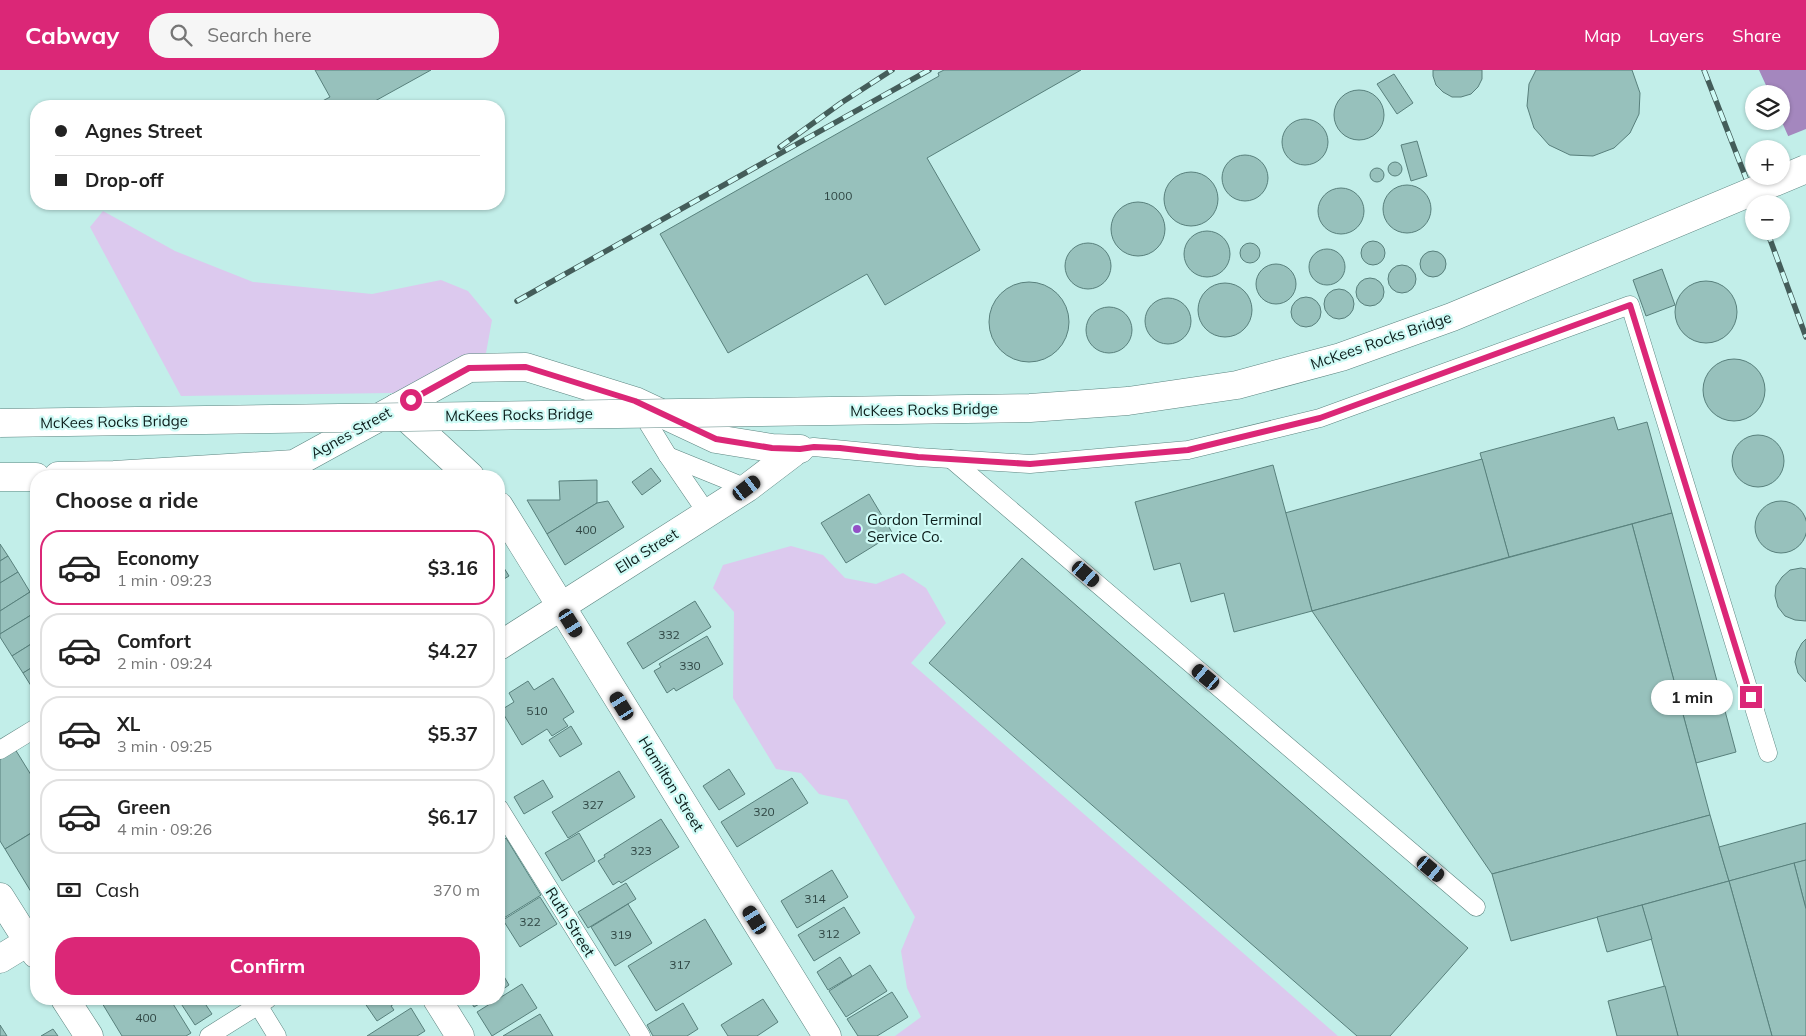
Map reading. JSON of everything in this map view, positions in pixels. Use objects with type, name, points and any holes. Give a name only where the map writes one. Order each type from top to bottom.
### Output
[{"type":"street","name":"McKees Rocks Bridge","points":[[0,424],[1011,408],[1128,401],[1237,385],[1341,357],[1452,317],[1806,169]]},
{"type":"street","name":"Agnes Street","points":[[298,470],[396,408],[469,368],[526,367],[635,401],[716,439],[797,451]]},
{"type":"street","points":[[396,408],[463,470]]},
{"type":"street","name":"Ella Street","points":[[505,642],[747,488],[797,451]]},
{"type":"street","points":[[0,478],[30,477]]},
{"type":"street","name":"Hamilton Street","points":[[505,516],[827,1036]]},
{"type":"street","points":[[0,897],[30,938]]},
{"type":"street","points":[[0,959],[30,946]]},
{"type":"street","points":[[69,1005],[90,1036]]},
{"type":"street","points":[[441,1005],[460,1036]]},
{"type":"lane","points":[[797,451],[814,447],[840,448],[918,457],[1030,464],[1188,450],[1320,418],[1630,305],[1768,753]]},
{"type":"lane","points":[[635,401],[668,456],[707,513]]},
{"type":"lane","points":[[668,456],[747,488]]},
{"type":"lane","points":[[951,459],[1476,907]]},
{"type":"lane","points":[[0,750],[30,732]]},
{"type":"lane","name":"Ruth Street","points":[[505,818],[641,1036]]},
{"type":"lane","points":[[208,1036],[258,1005]]},
{"type":"lane","points":[[264,1005],[277,1036]]},
{"type":"shaded area","points":[[1759,70],[1806,70],[1806,176],[1785,130],[1790,130],[1790,85],[1766,85]]},
{"type":"shaded area","points":[[103,211],[175,251],[253,282],[372,294],[441,280],[468,291],[492,320],[486,353],[457,392],[181,396],[90,227]]},
{"type":"shaded area","points":[[791,546],[823,555],[845,578],[876,584],[903,573],[926,588],[946,623],[911,663],[1338,1036],[895,1036],[921,1017],[907,988],[901,951],[915,917],[847,800],[819,794],[801,773],[776,769],[733,698],[734,612],[713,588],[723,565]]},
{"type":"pier","points":[[1806,129],[1806,179],[1790,146],[1790,140],[1787,140],[1786,137]]},
{"type":"building","points":[[315,70],[431,70],[377,100],[324,100],[330,97]]},
{"type":"building","points":[[944,70],[1081,70],[927,158],[980,250],[885,305],[867,274],[728,353],[660,234],[939,76],[938,73]]},
{"type":"building","points":[[1433,70],[1482,70],[1482,79],[1478,87],[1471,94],[1452,97],[1436,85]]},
{"type":"building","points":[[1536,70],[1632,70],[1640,93],[1639,114],[1630,133],[1614,148],[1593,156],[1570,155],[1549,145],[1534,128],[1527,106],[1529,84]]},
{"type":"building","points":[[1394,74],[1413,103],[1397,114],[1377,84]]},
{"type":"building","points":[[1359,90],[1369,92],[1377,97],[1382,105],[1384,115],[1382,125],[1377,133],[1369,138],[1359,140],[1349,138],[1341,133],[1336,125],[1334,115],[1336,105],[1341,97],[1349,92]]},
{"type":"building","points":[[1310,119],[1322,125],[1327,133],[1327,151],[1322,159],[1314,164],[1300,165],[1288,159],[1283,151],[1282,137],[1288,125],[1296,120]]},
{"type":"building","points":[[1417,141],[1427,176],[1411,181],[1401,145]]},
{"type":"building","points":[[1250,155],[1262,161],[1267,169],[1267,187],[1262,195],[1254,200],[1240,201],[1228,195],[1223,187],[1222,173],[1228,161],[1236,156]]},
{"type":"building","points":[[1395,162],[1400,164],[1402,169],[1400,174],[1395,176],[1390,174],[1388,169],[1390,164]]},
{"type":"building","points":[[1377,168],[1382,170],[1384,175],[1382,180],[1377,182],[1372,180],[1370,175],[1372,170]]},
{"type":"building","points":[[1186,172],[1196,172],[1210,180],[1216,189],[1218,199],[1216,209],[1210,218],[1196,226],[1186,226],[1176,221],[1169,214],[1164,204],[1164,194],[1169,184],[1176,177]]},
{"type":"building","points":[[1407,185],[1416,187],[1424,192],[1429,200],[1431,209],[1429,218],[1424,226],[1416,231],[1407,233],[1398,231],[1390,226],[1385,218],[1383,209],[1385,200],[1390,192],[1398,187]]},
{"type":"building","points":[[1336,188],[1346,188],[1358,194],[1363,202],[1363,220],[1358,228],[1350,233],[1336,234],[1328,231],[1321,224],[1318,216],[1318,206],[1321,198],[1328,191]]},
{"type":"building","points":[[1138,202],[1148,204],[1157,210],[1163,219],[1165,229],[1163,239],[1157,248],[1148,254],[1138,256],[1128,254],[1119,248],[1113,239],[1111,229],[1113,219],[1119,210],[1128,204]]},
{"type":"building","points":[[1212,231],[1224,237],[1229,245],[1229,263],[1224,271],[1216,276],[1202,277],[1190,271],[1185,263],[1184,249],[1190,237],[1198,232]]},
{"type":"building","points":[[1373,241],[1382,244],[1385,253],[1382,262],[1373,265],[1364,262],[1361,253],[1364,244]]},
{"type":"building","points":[[1093,243],[1105,249],[1110,257],[1110,275],[1105,283],[1097,288],[1083,289],[1071,283],[1066,275],[1065,261],[1071,249],[1079,244]]},
{"type":"building","points":[[1246,243],[1254,243],[1260,249],[1260,257],[1254,263],[1246,263],[1240,257],[1240,249]]},
{"type":"building","points":[[1327,249],[1334,250],[1340,254],[1344,260],[1344,274],[1340,280],[1334,284],[1327,285],[1320,284],[1314,280],[1310,274],[1309,267],[1310,260],[1314,254],[1320,250]]},
{"type":"building","points":[[1433,251],[1442,255],[1446,264],[1442,273],[1433,277],[1424,273],[1420,264],[1424,255]]},
{"type":"building","points":[[1280,264],[1287,267],[1293,273],[1296,284],[1295,292],[1287,301],[1280,304],[1272,304],[1265,301],[1257,292],[1256,280],[1259,273],[1268,265]]},
{"type":"building","points":[[1402,265],[1412,269],[1416,279],[1412,289],[1402,293],[1392,289],[1388,279],[1392,269]]},
{"type":"building","points":[[1662,269],[1675,305],[1646,316],[1633,280]]},
{"type":"building","points":[[1370,278],[1380,282],[1384,292],[1380,302],[1370,306],[1360,302],[1356,292],[1360,282]]},
{"type":"building","points":[[1700,281],[1712,281],[1728,290],[1735,300],[1737,312],[1735,324],[1728,334],[1712,343],[1700,343],[1689,338],[1680,329],[1675,318],[1675,306],[1680,295],[1689,286]]},
{"type":"building","points":[[1021,282],[1037,282],[1058,293],[1069,314],[1069,330],[1058,351],[1037,362],[1021,362],[1007,356],[995,344],[989,330],[989,314],[995,300],[1007,288]]},
{"type":"building","points":[[1220,283],[1230,283],[1244,291],[1250,300],[1252,310],[1250,320],[1244,329],[1230,337],[1220,337],[1210,332],[1203,325],[1198,315],[1198,305],[1203,295],[1210,288]]},
{"type":"building","points":[[1339,289],[1345,290],[1353,298],[1353,310],[1345,318],[1339,319],[1333,318],[1325,310],[1324,304],[1325,298],[1333,290]]},
{"type":"building","points":[[1306,297],[1317,301],[1321,312],[1317,323],[1306,327],[1295,323],[1291,312],[1295,301]]},
{"type":"building","points":[[1163,298],[1173,298],[1185,304],[1190,312],[1190,330],[1185,338],[1177,343],[1163,344],[1155,341],[1148,334],[1145,326],[1145,316],[1148,308],[1155,301]]},
{"type":"building","points":[[1114,307],[1126,313],[1131,321],[1131,339],[1126,347],[1118,352],[1104,353],[1092,347],[1087,339],[1086,325],[1092,313],[1100,308]]},
{"type":"building","points":[[1728,359],[1740,359],[1756,368],[1763,378],[1765,390],[1763,402],[1756,412],[1740,421],[1728,421],[1717,416],[1708,407],[1703,396],[1703,384],[1708,373],[1717,364]]},
{"type":"building","points":[[1614,417],[1618,430],[1647,422],[1672,513],[1509,557],[1480,453]]},
{"type":"building","points":[[1753,435],[1763,435],[1777,442],[1784,456],[1784,466],[1777,480],[1763,487],[1753,487],[1743,483],[1736,476],[1732,466],[1732,456],[1736,446],[1743,439]]},
{"type":"building","points":[[1482,459],[1509,557],[1312,611],[1285,513]]},
{"type":"building","points":[[1273,465],[1312,611],[1234,632],[1224,593],[1191,602],[1180,563],[1154,570],[1135,502]]},
{"type":"building","points":[[651,468],[661,481],[642,495],[632,482]]},
{"type":"building","points":[[597,480],[597,503],[547,534],[527,500],[560,500],[559,481]]},
{"type":"building","name":"Gordon Terminal Service Co.","points":[[869,494],[893,534],[846,563],[821,523]]},
{"type":"building","points":[[608,501],[624,527],[565,565],[547,534],[597,503]]},
{"type":"building","points":[[1776,501],[1786,501],[1800,508],[1807,522],[1807,532],[1800,546],[1786,553],[1776,553],[1766,549],[1759,542],[1755,532],[1755,522],[1759,512],[1766,505]]},
{"type":"building","points":[[1672,513],[1736,752],[1696,763],[1632,524]]},
{"type":"building","points":[[1632,524],[1710,815],[1492,874],[1312,611]]},
{"type":"building","points":[[0,544],[8,556],[0,561]]},
{"type":"building","points":[[8,556],[18,572],[0,583],[0,561]]},
{"type":"building","points":[[1022,558],[1468,948],[1390,1036],[1357,1036],[929,663]]},
{"type":"building","points":[[1806,569],[1806,621],[1795,620],[1785,616],[1778,607],[1775,596],[1776,586],[1782,577],[1790,570]]},
{"type":"building","points":[[505,570],[509,576],[505,578]]},
{"type":"building","points":[[18,572],[30,592],[0,611],[0,583]]},
{"type":"building","points":[[30,592],[30,616],[0,634],[0,611]]},
{"type":"building","points":[[695,601],[711,627],[643,669],[627,643]]},
{"type":"building","points":[[30,616],[30,645],[12,656],[0,634]]},
{"type":"building","points":[[707,636],[723,664],[676,691],[674,688],[667,693],[654,671],[661,667],[659,664]]},
{"type":"building","points":[[1806,639],[1806,682],[1798,673],[1795,662],[1797,652]]},
{"type":"building","points":[[30,645],[30,669],[23,673],[12,656]]},
{"type":"building","points":[[30,669],[30,684],[23,673]]},
{"type":"building","points":[[553,678],[574,712],[563,719],[568,726],[552,736],[547,729],[522,745],[505,717],[505,708],[514,702],[509,693],[528,681],[534,690]]},
{"type":"building","points":[[571,726],[582,744],[560,757],[549,740]]},
{"type":"building","points":[[15,749],[30,773],[30,834],[5,849],[0,841],[0,759]]},
{"type":"building","points":[[729,769],[745,794],[719,810],[703,786]]},
{"type":"building","points":[[619,771],[635,797],[568,838],[552,812]]},
{"type":"building","points":[[792,778],[808,803],[737,847],[721,822]]},
{"type":"building","points":[[543,780],[553,797],[524,814],[514,797]]},
{"type":"building","points":[[1710,815],[1729,881],[1511,941],[1492,874]]},
{"type":"building","points":[[661,819],[679,847],[621,883],[619,881],[613,885],[598,861],[605,857],[604,855]]},
{"type":"building","points":[[1806,823],[1806,860],[1729,881],[1719,847]]},
{"type":"building","points":[[579,833],[595,861],[562,881],[545,853]]},
{"type":"building","points":[[30,834],[30,890],[5,849]]},
{"type":"building","points":[[505,839],[541,895],[505,917]]},
{"type":"building","points":[[1806,860],[1806,909],[1794,863]]},
{"type":"building","points":[[1794,863],[1806,909],[1806,1036],[1772,1036],[1729,881]]},
{"type":"building","points":[[832,870],[848,897],[797,928],[781,901]]},
{"type":"building","points":[[1729,881],[1772,1036],[1678,1036],[1642,905]]},
{"type":"building","points":[[626,883],[636,899],[588,928],[578,912]]},
{"type":"building","points":[[540,897],[557,924],[520,947],[505,923],[505,919]]},
{"type":"building","points":[[628,904],[652,943],[615,966],[591,927]]},
{"type":"building","points":[[1642,905],[1652,939],[1607,952],[1597,917]]},
{"type":"building","points":[[844,907],[860,933],[814,961],[798,935]]},
{"type":"building","points":[[705,919],[732,964],[656,1011],[628,966]]},
{"type":"building","points":[[840,957],[852,976],[828,990],[817,972]]},
{"type":"building","points":[[870,965],[887,991],[846,1017],[829,991]]},
{"type":"building","points":[[505,978],[509,985],[505,988]]},
{"type":"building","points":[[522,984],[537,1008],[492,1036],[477,1012],[488,1005],[505,1005],[505,995]]},
{"type":"building","points":[[1665,986],[1678,1036],[1617,1036],[1608,1001]]},
{"type":"building","points":[[892,992],[908,1017],[877,1036],[858,1036],[847,1019]]},
{"type":"building","points":[[763,999],[778,1022],[757,1036],[728,1036],[721,1025]]},
{"type":"building","points":[[683,1003],[698,1029],[687,1036],[653,1036],[647,1025]]},
{"type":"building","points":[[103,1005],[174,1005],[191,1033],[186,1036],[122,1036]]},
{"type":"building","points":[[182,1005],[206,1005],[212,1014],[195,1025]]},
{"type":"building","points":[[366,1005],[392,1005],[391,1006],[394,1010],[377,1021]]},
{"type":"building","points":[[411,1008],[425,1031],[417,1036],[367,1036]]},
{"type":"building","points":[[540,1014],[553,1036],[503,1036]]},
{"type":"building","points":[[0,1025],[7,1036],[0,1036]]},
{"type":"building","points":[[53,1029],[58,1036],[41,1036]]},
{"type":"railway","points":[[780,147],[841,103],[892,70]]},
{"type":"railway","points":[[517,301],[929,70]]},
{"type":"railway","points":[[1704,70],[1753,195]]},
{"type":"railway","points":[[1770,240],[1806,337]]},
{"type":"place","name":"Gordon Terminal Service Co.","points":[[857,529]]},
{"type":"route","points":[[411,400],[469,368],[526,367],[635,401],[716,439],[772,448],[840,448],[918,457],[1030,464],[1188,450],[1320,418],[1630,305],[1751,697]]}]
